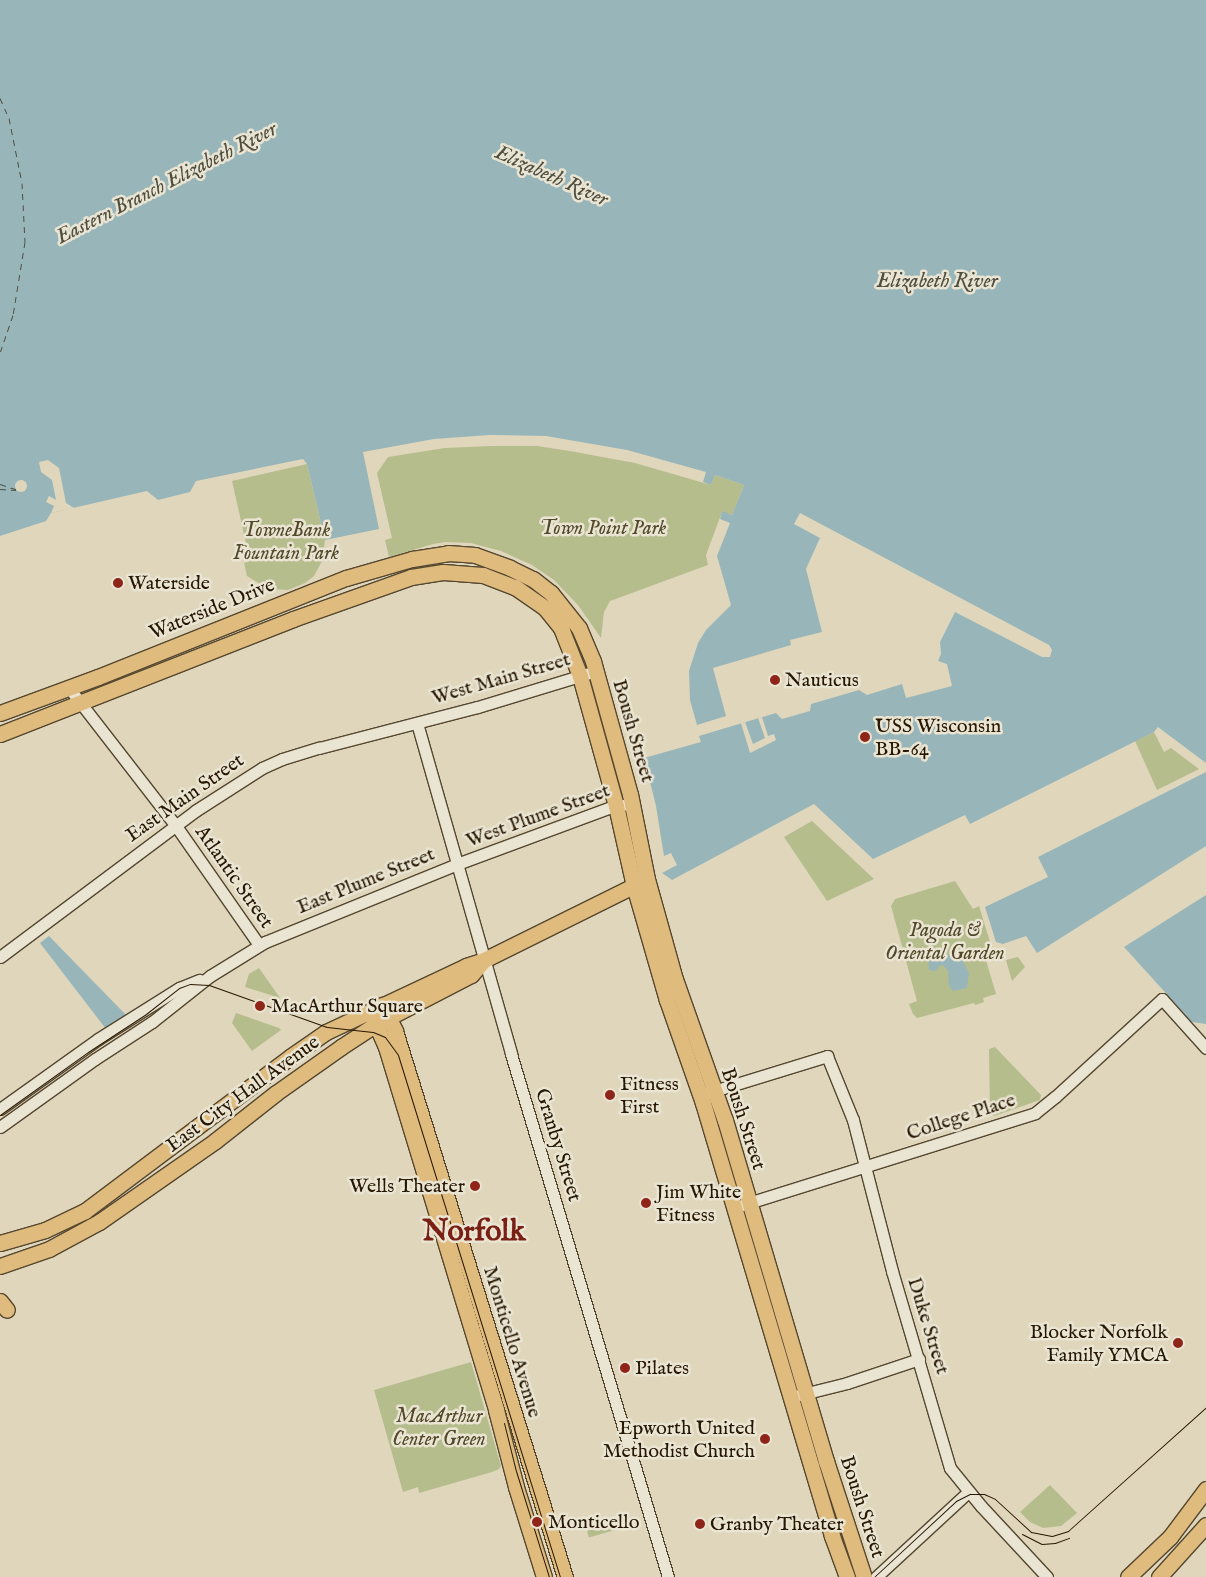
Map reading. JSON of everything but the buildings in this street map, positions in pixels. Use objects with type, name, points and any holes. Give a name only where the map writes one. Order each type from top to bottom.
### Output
[{"type":"main road","name":"Waterside Drive","points":[[0,713],[69,688],[346,578],[412,559],[448,553],[475,555],[510,568],[533,579],[551,593],[579,628],[596,671]]},
{"type":"main road","name":"Waterside Drive","points":[[0,734],[248,636],[411,578],[443,572],[472,574],[496,579],[515,587],[545,608],[561,628],[580,676]]},
{"type":"main road","points":[[248,636],[254,623],[253,614]]},
{"type":"main road","name":"Boush Street","points":[[596,671],[632,804],[640,883]]},
{"type":"main road","name":"Boush Street","points":[[580,676],[616,806],[640,883],[675,980],[707,1093],[734,1207],[835,1547],[847,1577]]},
{"type":"main road","name":"East City Hall Avenue","points":[[0,1266],[56,1246],[99,1222],[215,1141],[379,1015],[466,966],[484,960],[640,883]]},
{"type":"main road","name":"East City Hall Avenue","points":[[0,1243],[45,1230],[85,1211],[299,1050],[326,1032],[379,1015]]},
{"type":"main road","name":"Monticello Avenue","points":[[379,1015],[386,1047],[466,1309],[544,1577]]},
{"type":"main road","name":"Monticello Avenue","points":[[379,1015],[395,1031],[565,1577]]},
{"type":"main road","name":"Boush Street","points":[[707,1093],[750,1203],[854,1552],[864,1577]]},
{"type":"main road","points":[[1128,1577],[1170,1537],[1206,1489]]},
{"type":"main road","points":[[1159,1577],[1206,1525]]},
{"type":"street","name":"West Main Street","points":[[417,723],[596,671]]},
{"type":"street","name":"Atlantic Street","points":[[69,688],[176,826],[259,945]]},
{"type":"street","name":"East Main Street","points":[[0,957],[246,776],[282,759],[417,723]]},
{"type":"street","name":"Granby Street","points":[[417,723],[484,960],[668,1577]]},
{"type":"street","name":"West Plume Street","points":[[458,864],[616,806],[632,804]]},
{"type":"street","name":"East Plume Street","points":[[0,1127],[89,1063],[152,1022],[210,976],[259,945],[458,864]]},
{"type":"street","name":"East Plume Street","points":[[0,1109],[98,1039],[144,1009],[179,988],[210,976]]},
{"type":"street","name":"College Place","points":[[734,1207],[1035,1113],[1162,999],[1206,1048]]},
{"type":"street","name":"Duke Street","points":[[707,1093],[827,1056],[853,1120],[892,1271],[919,1359],[945,1456],[955,1477],[1047,1577]]},
{"type":"street","points":[[791,1398],[919,1359]]},
{"type":"street","points":[[876,1577],[968,1492]]},
{"type":"green space","name":"Town Point Park","points":[[537,446],[570,451],[635,463],[711,485],[715,475],[744,485],[732,515],[722,512],[706,555],[708,565],[610,601],[604,612],[601,638],[578,605],[554,580],[532,565],[501,551],[471,543],[445,542],[389,557],[385,540],[392,538],[377,473],[388,457],[445,448]]},
{"type":"green space","name":"TowneBank Fountain Park","points":[[307,464],[325,540],[322,561],[314,576],[305,583],[288,590],[268,589],[247,576],[244,563],[250,561],[232,481]]},
{"type":"green space","points":[[1154,732],[1164,752],[1171,748],[1199,769],[1157,790],[1135,741]]},
{"type":"green space","points":[[812,821],[874,879],[827,901],[784,837]]},
{"type":"green space","name":"Pagoda & Oriental Garden","points":[[955,881],[973,909],[979,906],[991,945],[985,957],[996,994],[983,998],[984,1002],[975,1005],[974,1003],[917,1018],[909,1004],[917,1001],[891,906],[895,899]]},
{"type":"green space","points":[[1018,957],[1025,967],[1012,981],[1006,960]]},
{"type":"green space","points":[[259,968],[280,998],[245,987],[249,974]]},
{"type":"green space","points":[[236,1013],[281,1030],[252,1051],[232,1023]]},
{"type":"green space","points":[[995,1047],[1041,1095],[1040,1100],[994,1116],[990,1114],[989,1049]]},
{"type":"green space","name":"MacArthur Center Green","points":[[471,1362],[501,1466],[492,1472],[419,1493],[418,1487],[403,1492],[374,1390]]},
{"type":"green space","points":[[1050,1485],[1077,1513],[1061,1526],[1043,1528],[1030,1522],[1020,1512]]},
{"type":"green space","points":[[635,1517],[637,1524],[589,1538],[587,1531]]},
{"type":"water","name":"Elizabeth River","points":[[0,0],[1206,0],[1206,763],[1158,727],[1154,732],[970,824],[965,815],[873,859],[814,804],[672,880],[662,873],[677,865],[671,853],[664,856],[656,806],[644,758],[701,742],[699,736],[776,713],[782,719],[810,711],[811,704],[859,690],[867,695],[902,684],[906,698],[952,686],[947,664],[938,661],[941,654],[940,642],[955,612],[1042,657],[1050,657],[1052,650],[1049,645],[800,513],[794,524],[820,538],[806,569],[822,632],[790,640],[791,645],[713,668],[726,716],[697,725],[690,700],[689,671],[698,643],[706,630],[731,605],[717,556],[730,523],[720,519],[722,511],[732,515],[744,485],[715,475],[711,485],[703,482],[706,472],[627,450],[546,436],[489,435],[434,439],[363,452],[379,529],[325,540],[307,464],[303,459],[196,481],[190,492],[158,500],[147,491],[51,513],[46,521],[0,536]]},
{"type":"water","points":[[1206,772],[1206,846],[1037,953],[1026,936],[1003,944],[996,942],[985,907],[1048,877],[1038,857]]},
{"type":"water","points":[[1206,895],[1206,1024],[1192,1022],[1124,947]]},
{"type":"water","points":[[49,936],[128,1017],[106,1029],[40,943]]},
{"type":"water","points":[[932,948],[939,949],[938,956],[943,961],[949,954],[953,960],[962,959],[969,973],[967,988],[953,991],[949,986],[948,971],[943,965],[939,966],[936,971],[929,970],[928,952]]},
{"type":"pier","points":[[48,460],[59,468],[66,503],[74,508],[51,513],[54,506],[46,502],[49,496],[56,500],[52,480],[41,472],[39,462]]},
{"type":"pier","points":[[19,480],[23,480],[27,486],[23,492],[19,492],[15,488],[15,484]]},
{"type":"pier","points":[[762,717],[768,736],[774,734],[776,740],[750,753],[741,723],[745,722],[753,744],[765,738],[758,718]]},
{"type":"ferry route","points":[[0,98],[9,118],[22,183],[25,242],[13,315],[0,353]]},
{"type":"ferry route","points":[[0,484],[19,490]]},
{"type":"ferry route","points":[[0,489],[16,490]]},
{"type":"tram line","points":[[0,1115],[88,1052],[146,1014],[179,988],[190,984],[209,985],[327,1027],[373,1032],[385,1037],[398,1055],[560,1577]]},
{"type":"tram line","points":[[874,1577],[956,1501],[970,1494],[984,1494],[995,1499],[1031,1532],[1052,1536],[1068,1531],[1206,1407]]},
{"type":"tram line","points":[[504,1423],[516,1471],[549,1577]]},
{"type":"tram line","points":[[1022,1534],[1042,1544],[1055,1543],[1069,1538]]},
{"type":"place","name":"Waterside","points":[[118,583]]},
{"type":"place","name":"Nauticus","points":[[775,680]]},
{"type":"place","name":"USS Wisconsin BB-64","points":[[865,737]]},
{"type":"place","name":"MacArthur Square","points":[[260,1006]]},
{"type":"place","name":"Fitness First","points":[[610,1095]]},
{"type":"place","name":"Wells Theater","points":[[475,1186]]},
{"type":"place","name":"Jim White Fitness","points":[[646,1203]]},
{"type":"place","name":"Blocker Norfolk Family YMCA","points":[[1178,1343]]},
{"type":"place","name":"Pilates","points":[[625,1368]]},
{"type":"place","name":"Epworth United Methodist Church","points":[[765,1439]]},
{"type":"place","name":"Monticello","points":[[537,1522]]},
{"type":"place","name":"Granby Theater","points":[[700,1524]]},
{"type":"district","name":"Norfolk","points":[[474,1232]]},
{"type":"water label","name":"Eastern Branch Elizabeth River","points":[[167,184]]}]
